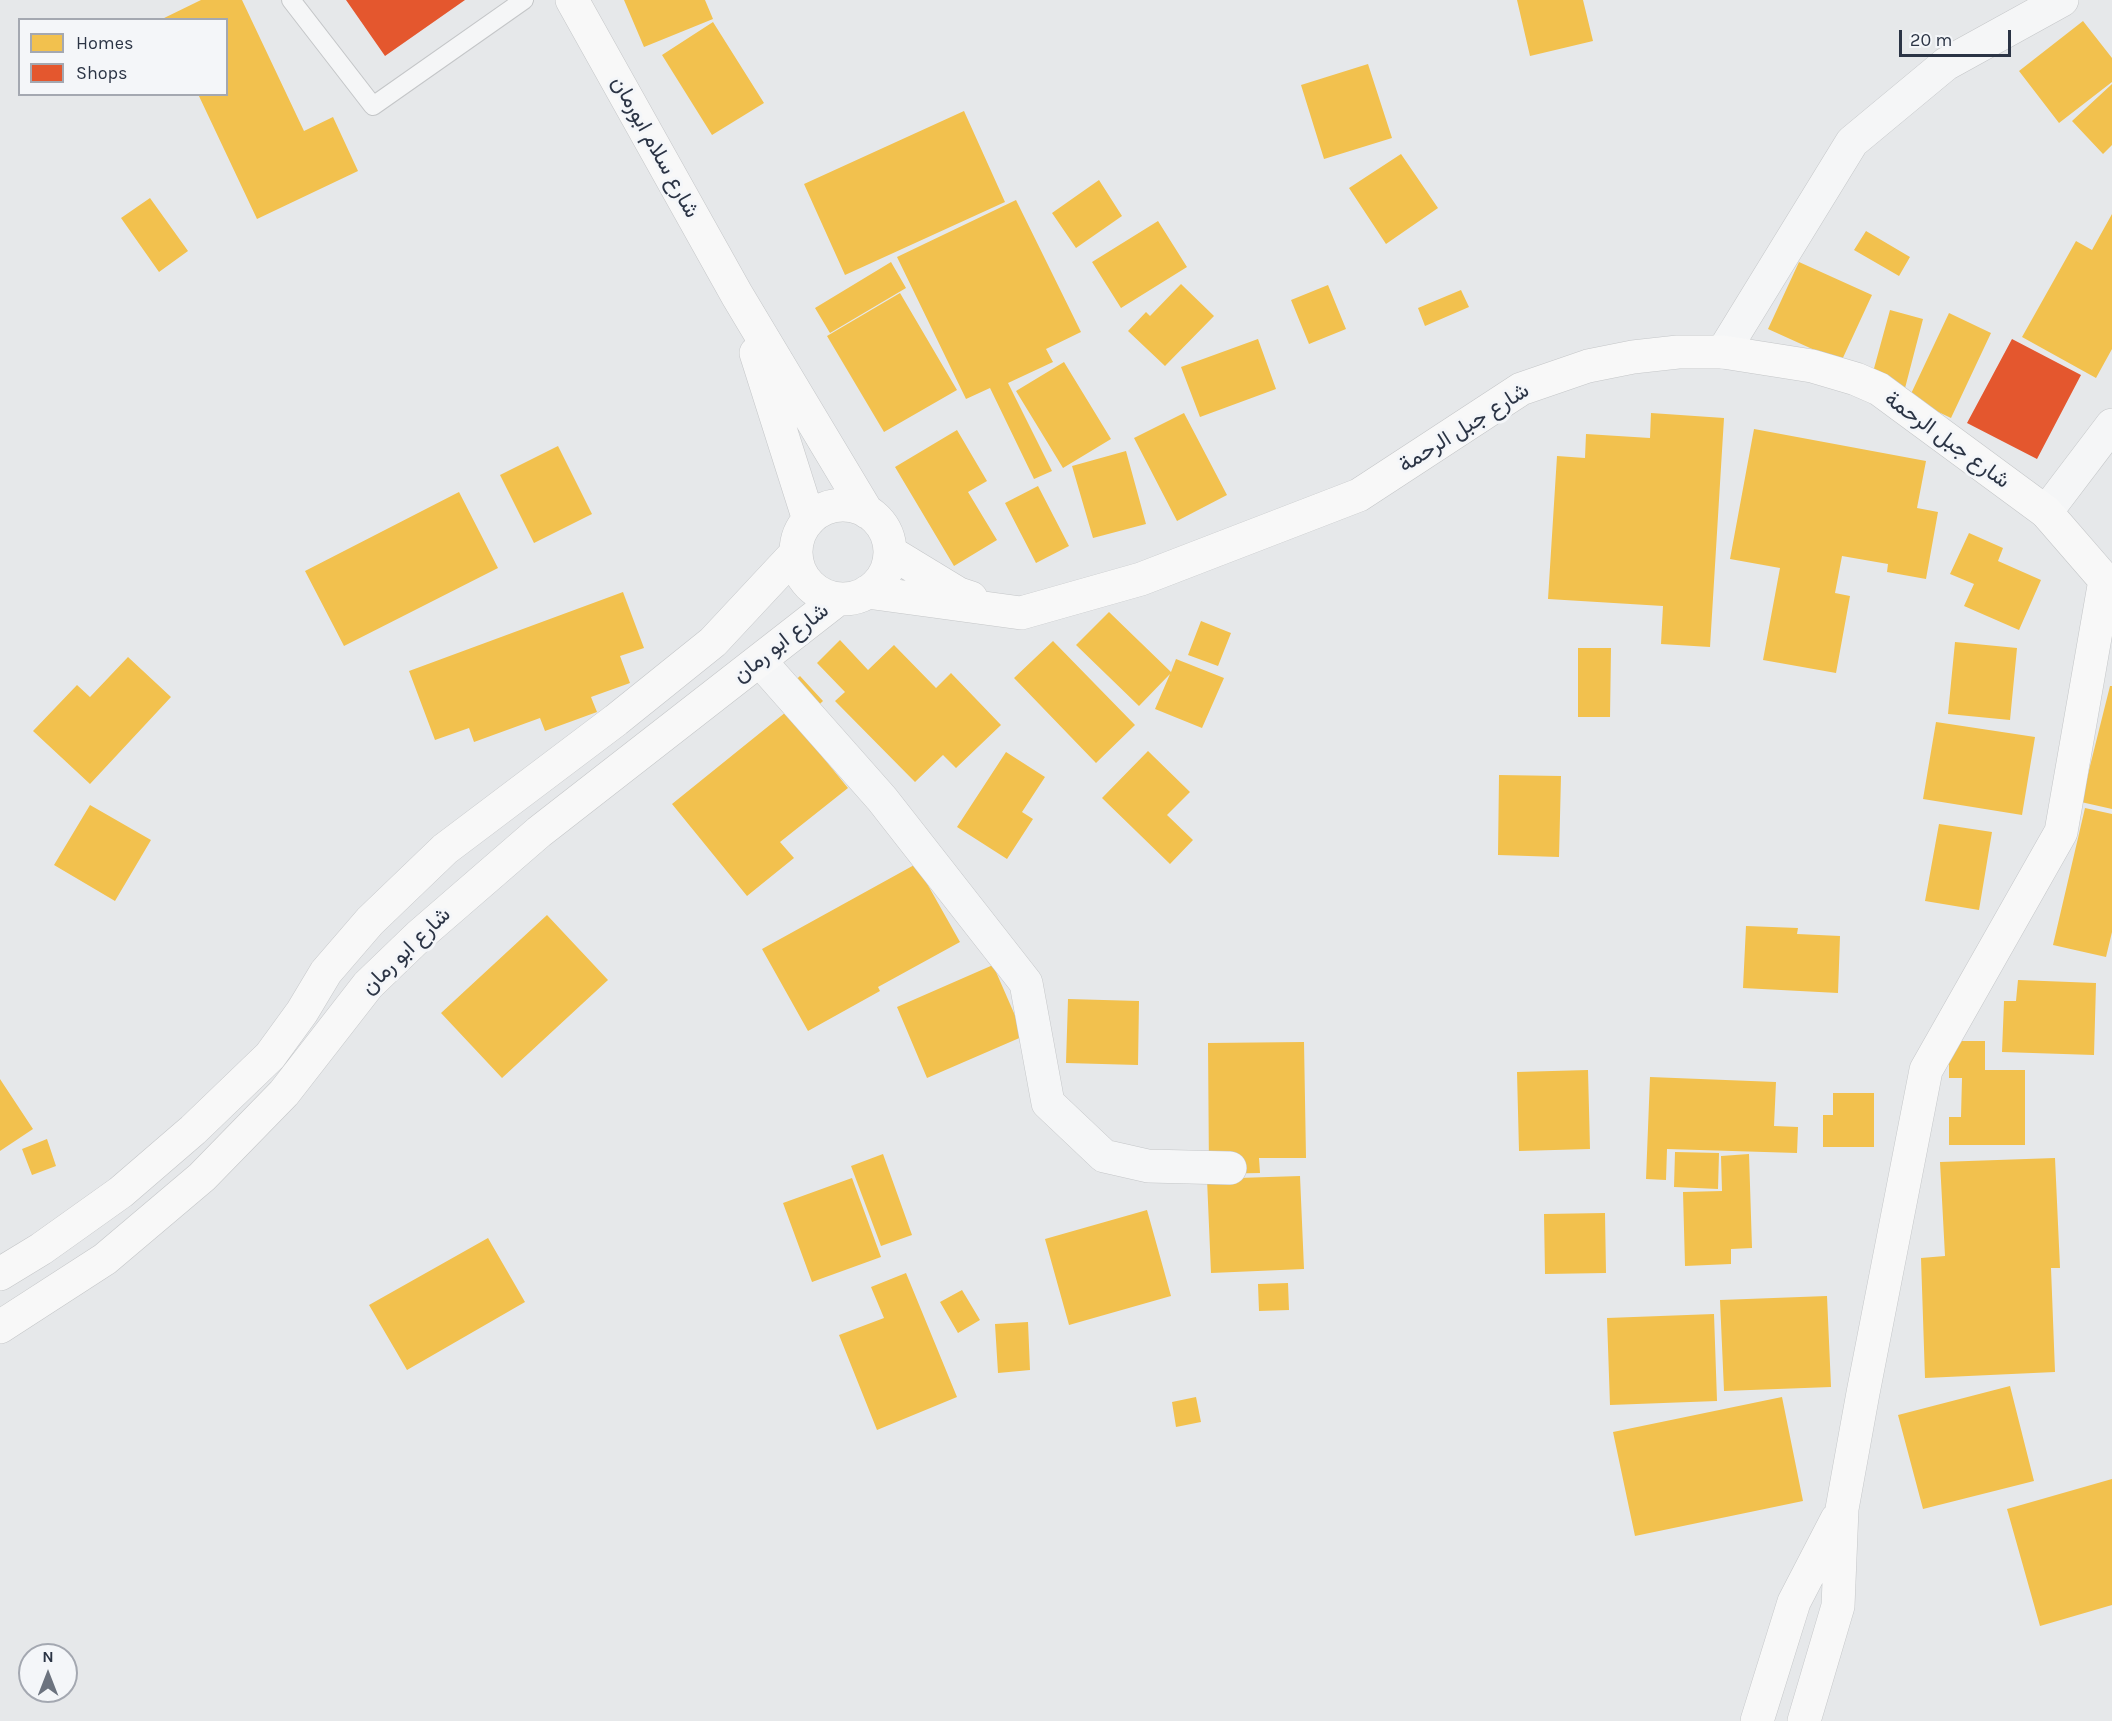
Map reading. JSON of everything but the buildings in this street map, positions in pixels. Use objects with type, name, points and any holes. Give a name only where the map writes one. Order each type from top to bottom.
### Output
[{"type":"main road","name":"شارع سلام ابورمان","points":[[572,0],[737,295]]},
{"type":"main road","points":[[737,295],[867,512]]},
{"type":"main road","points":[[737,295],[779,420],[809,520]]},
{"type":"main road","name":"شارع جبل الرحمة","points":[[1021,613],[1141,579],[1359,495],[1521,389],[1588,366],[1632,357],[1678,352],[1723,352],[1812,366],[1856,379],[1879,389],[2046,512],[2109,584]]},
{"type":"main road","points":[[853,596],[880,582],[888,568],[890,552],[888,536],[879,522],[867,512],[851,506],[835,506],[821,510],[809,520],[800,532],[796,553],[796,561],[802,576],[811,587],[824,596],[853,596],[1021,613]]},
{"type":"main road","points":[[890,552],[959,594],[1021,613]]},
{"type":"main road","name":"شارع ابو رمان","points":[[0,1274],[41,1249],[121,1192],[193,1130],[270,1056],[302,1012],[326,972],[370,921],[437,857],[616,720],[713,642],[796,553]]},
{"type":"main road","points":[[1804,1721],[1838,1606],[1842,1509],[1926,1071],[2061,832],[2109,584]]},
{"type":"main road","name":"شارع ابو رمان","points":[[0,1327],[105,1259],[202,1177],[284,1094],[368,985],[420,935],[539,832],[760,661],[853,596]]},
{"type":"main road","points":[[1757,1721],[1794,1602],[1842,1509]]},
{"type":"street","points":[[1723,352],[1852,142],[1946,64],[2062,0]]},
{"type":"street","points":[[2046,512],[2112,425]]},
{"type":"street","points":[[760,661],[882,799],[1026,983],[1048,1103],[1104,1156],[1148,1166],[1230,1168]]},
{"type":"lane","points":[[291,0],[373,106],[524,0]]}]
